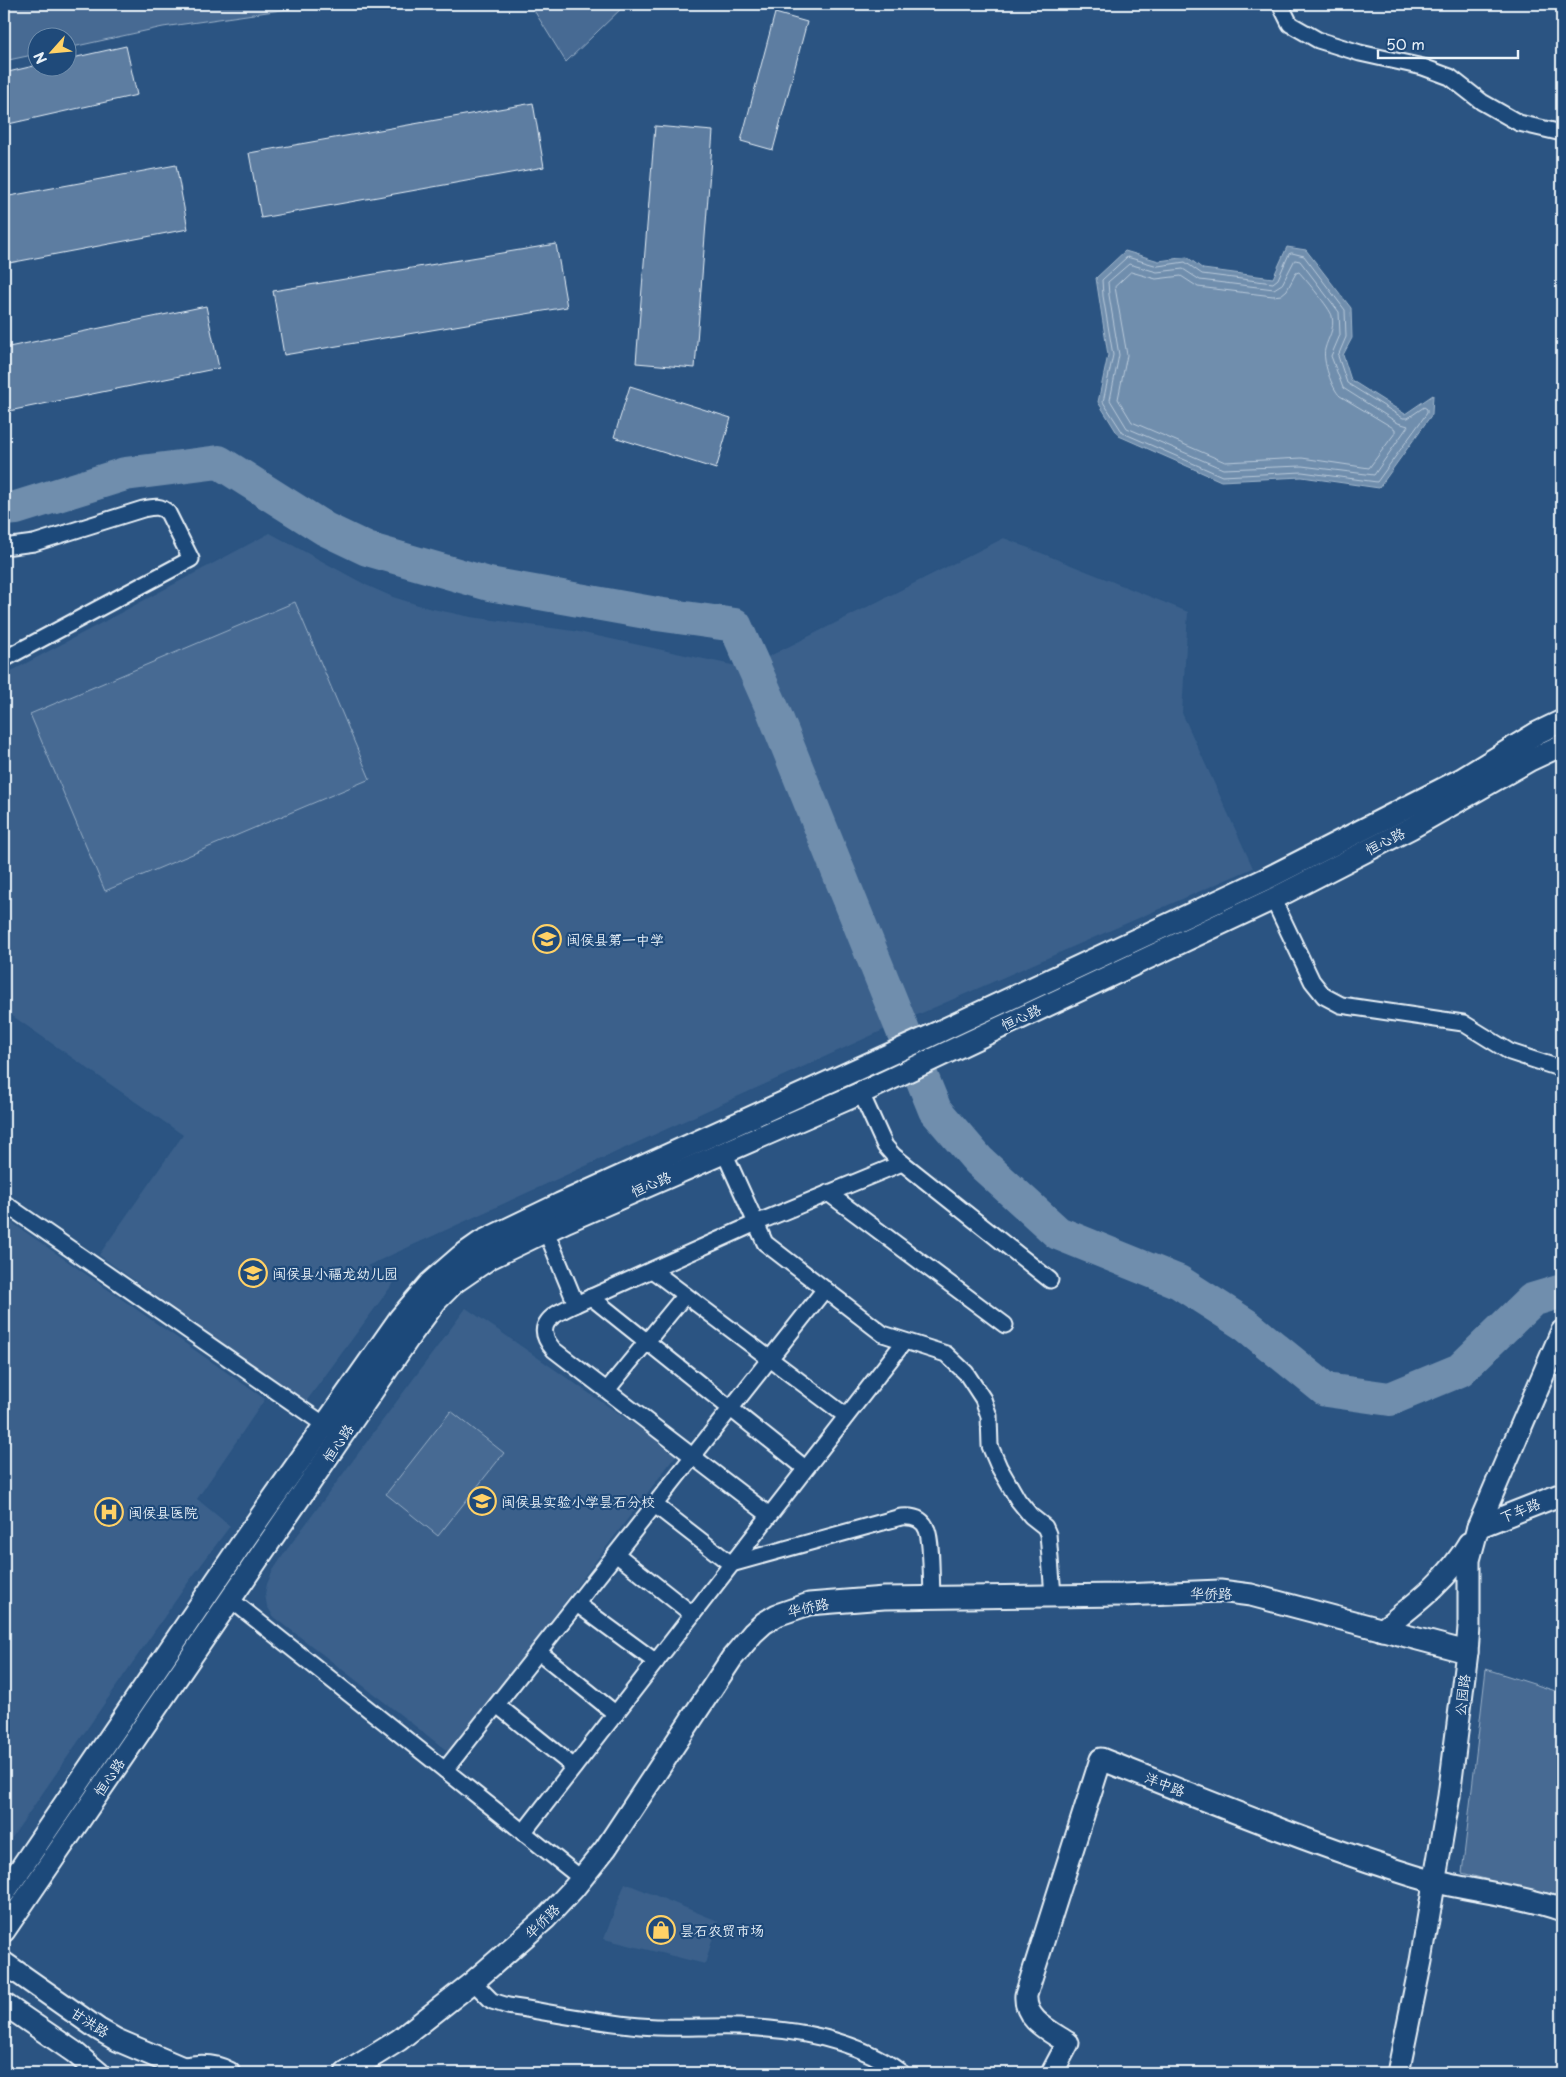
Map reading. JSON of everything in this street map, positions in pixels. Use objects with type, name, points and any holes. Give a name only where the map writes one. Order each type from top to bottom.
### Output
[{"type":"main road","name":"恒心路","points":[[4,1893],[244,1540],[415,1299],[439,1274],[472,1248],[560,1204],[928,1037],[1270,877],[1462,779],[1537,733],[1562,721]]},
{"type":"main road","name":"恒心路","points":[[4,1932],[410,1336],[436,1301],[450,1286],[482,1263],[546,1231],[861,1093],[1273,899],[1412,828],[1530,760],[1562,745]]},
{"type":"main road","name":"公园路","points":[[1398,2073],[1421,1960],[1449,1796],[1467,1652],[1469,1560],[1478,1527],[1562,1331]]},
{"type":"main road","name":"下车路","points":[[1478,1527],[1562,1494]]},
{"type":"main road","points":[[1382,1630],[1430,1591],[1449,1572],[1478,1527]]},
{"type":"main road","name":"华侨路","points":[[346,2073],[399,2040],[473,1982],[546,1918],[582,1879],[606,1848],[732,1658],[764,1622],[792,1608],[809,1604],[932,1596],[1220,1591],[1237,1593],[1467,1652]]},
{"type":"main road","name":"洋中路","points":[[1052,2073],[1068,2043],[1030,2016],[1026,1995],[1101,1759],[1330,1848],[1434,1882],[1534,1901],[1562,1910]]},
{"type":"main road","name":"甘洪路","points":[[4,1963],[98,2029],[176,2070]]},
{"type":"main road","points":[[4,2004],[74,2052],[99,2073]]},
{"type":"main road","points":[[176,2070],[205,2066],[228,2073]]},
{"type":"street","points":[[1280,4],[1290,24],[1318,40],[1360,53],[1423,67],[1450,77],[1482,102],[1518,123],[1562,133]]},
{"type":"street","points":[[4,547],[34,543],[143,509],[157,507],[164,508],[168,513],[191,559],[4,659]]},
{"type":"street","points":[[1273,899],[1312,981],[1318,990],[1332,1001],[1351,1007],[1463,1024],[1510,1052],[1562,1070]]},
{"type":"street","points":[[861,1093],[885,1146],[902,1163],[1050,1280]]},
{"type":"street","points":[[724,1152],[765,1243],[883,1334],[946,1354],[957,1363],[975,1385],[989,1416],[990,1446],[998,1467],[1023,1507],[1045,1527],[1048,1534],[1054,1595]]},
{"type":"street","points":[[769,1515],[554,1350],[545,1335],[545,1326],[548,1320],[556,1314],[590,1297],[756,1223],[902,1163]]},
{"type":"street","points":[[828,1193],[1005,1325]]},
{"type":"street","points":[[4,1204],[343,1437]]},
{"type":"street","points":[[546,1231],[576,1304]]},
{"type":"street","points":[[652,1270],[846,1416]]},
{"type":"street","points":[[445,1770],[825,1289]]},
{"type":"street","points":[[607,1390],[685,1295]]},
{"type":"street","points":[[590,1297],[805,1468]]},
{"type":"street","points":[[523,1833],[904,1342]]},
{"type":"street","points":[[655,1504],[731,1564]]},
{"type":"street","points":[[731,1564],[910,1516],[917,1519],[927,1529],[932,1596]]},
{"type":"street","points":[[616,1554],[692,1614]]},
{"type":"street","points":[[230,1599],[582,1879]]},
{"type":"street","points":[[577,1604],[656,1662]]},
{"type":"street","points":[[539,1652],[616,1714]]},
{"type":"street","points":[[497,1705],[574,1767]]},
{"type":"street","points":[[473,1982],[492,2001],[508,2006],[639,2026],[675,2028],[738,2027],[794,2032],[831,2040],[854,2048],[902,2073]]},
{"type":"shaded area","points":[[4,4],[323,4],[163,27],[78,46],[78,28],[28,28],[28,56],[4,61]]},
{"type":"shaded area","points":[[530,4],[626,4],[566,62]]},
{"type":"shaded area","name":"闽侯县第一中学","points":[[270,533],[366,585],[393,597],[428,608],[471,617],[574,631],[746,668],[1004,538],[1188,612],[1182,713],[1253,868],[901,1022],[367,1266],[395,1281],[305,1403],[99,1255],[183,1135],[4,1010],[4,675]]},
{"type":"shaded area","points":[[295,602],[370,779],[105,891],[30,714]]},
{"type":"shaded area","name":"闽侯县医院","points":[[4,1217],[265,1399],[197,1499],[230,1526],[187,1584],[4,1849]]},
{"type":"shaded area","name":"闽侯县实验小学昙石分校","points":[[466,1308],[677,1454],[450,1753],[273,1616],[267,1606],[265,1594],[272,1572],[288,1548]]},
{"type":"shaded area","points":[[451,1411],[504,1453],[438,1536],[386,1494]]},
{"type":"shaded area","points":[[1486,1669],[1562,1693],[1562,1899],[1462,1873]]},
{"type":"shaded area","name":"昙石农贸市场","points":[[625,1883],[718,1921],[705,1964],[604,1939]]},
{"type":"water","points":[[1287,247],[1306,250],[1351,308],[1352,338],[1343,355],[1351,380],[1405,414],[1433,395],[1432,414],[1379,488],[1302,477],[1221,481],[1119,436],[1098,402],[1108,355],[1096,278],[1125,251],[1159,261],[1187,257],[1203,269],[1273,278]]},
{"type":"building","points":[[775,13],[807,22],[773,150],[741,141]]},
{"type":"building","points":[[126,46],[137,95],[4,125],[4,73],[28,67],[28,78],[78,78],[78,57]]},
{"type":"building","points":[[533,103],[544,167],[261,218],[249,153]]},
{"type":"building","points":[[655,126],[713,131],[695,368],[636,363]]},
{"type":"building","points":[[176,165],[188,229],[4,264],[4,197]]},
{"type":"building","points":[[556,244],[567,307],[284,355],[273,291]]},
{"type":"building","points":[[206,306],[219,368],[4,412],[4,348]]},
{"type":"building","points":[[630,386],[731,418],[716,469],[614,437]]},
{"type":"waterway","points":[[4,509],[16,508],[125,474],[219,462],[325,529],[367,549],[489,584],[657,614],[735,625],[773,710],[935,1110],[979,1161],[1058,1233],[1179,1282],[1246,1325],[1326,1390],[1390,1399],[1460,1370],[1532,1300],[1562,1291]]},
{"type":"place","name":"闽侯县第一中学","points":[[547,939]]},
{"type":"place","name":"闽侯县小福龙幼儿园","points":[[253,1273]]},
{"type":"place","name":"闽侯县实验小学昙石分校","points":[[482,1501]]},
{"type":"place","name":"闽侯县医院","points":[[109,1512]]},
{"type":"place","name":"昙石农贸市场","points":[[661,1930]]}]
